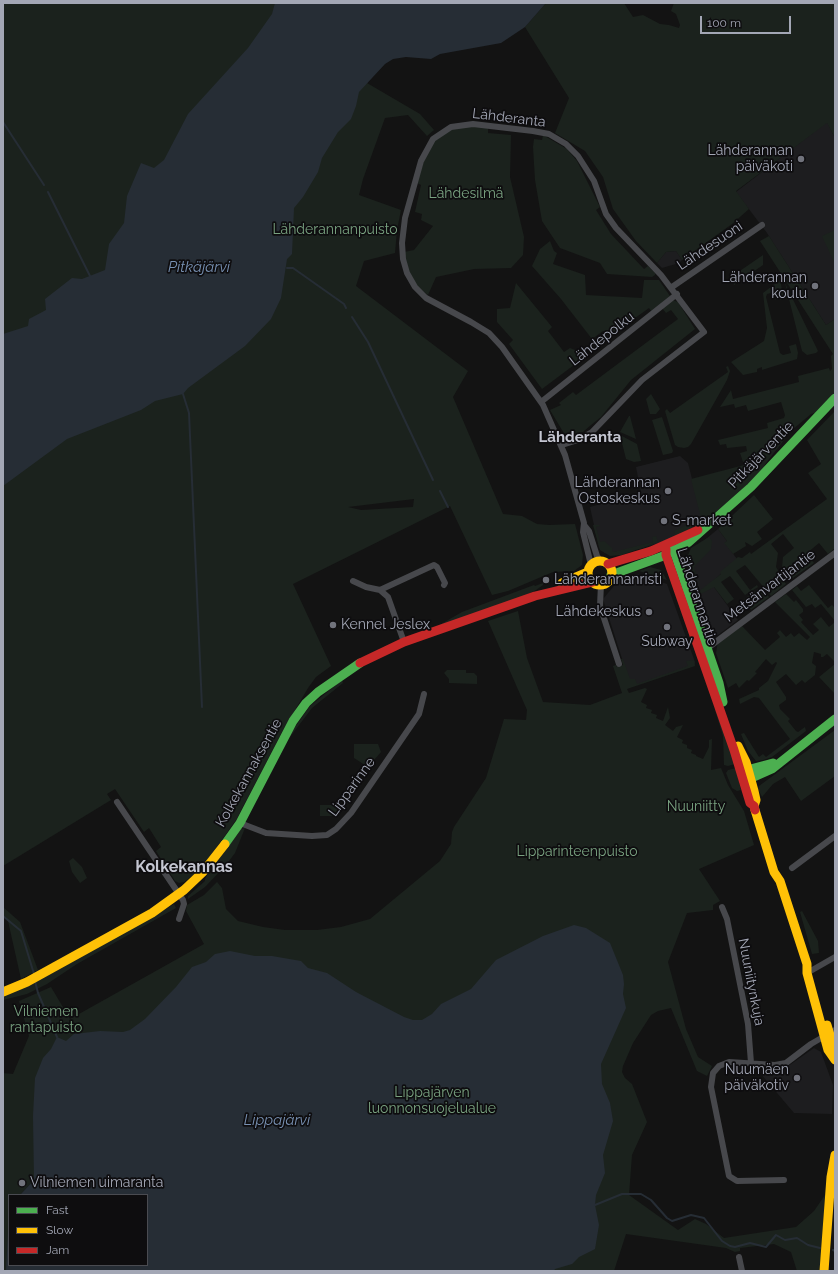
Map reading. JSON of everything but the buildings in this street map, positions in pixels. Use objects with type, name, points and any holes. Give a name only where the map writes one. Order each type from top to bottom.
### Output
[{"type":"main road","name":"Pitkäjärventie","points":[[670,553],[689,542],[751,487],[835,398]]},
{"type":"main road","name":"Pitkäjärventie","points":[[666,545],[704,528]]},
{"type":"main road","points":[[666,545],[604,562],[590,568],[597,583],[609,580],[612,575],[670,553]]},
{"type":"main road","name":"Lähderannantie","points":[[666,545],[703,650],[728,715],[746,776],[756,800],[754,806],[774,872],[775,883],[801,966],[807,973],[819,1011],[825,1019],[835,1052]]},
{"type":"main road","points":[[604,562],[611,569],[612,575]]},
{"type":"main road","name":"Kolkekannaksentie","points":[[535,596],[590,568]]},
{"type":"main road","name":"Kolkekannaksentie","points":[[3,992],[49,971],[152,913],[179,894],[202,872],[223,847],[240,823],[259,789],[284,737],[306,703],[318,692],[359,663],[404,642],[535,596],[597,583]]},
{"type":"main road","points":[[746,776],[772,769],[778,762],[835,719]]},
{"type":"main road","name":"Lähderannantie","points":[[829,1033],[828,1050],[835,1060]]},
{"type":"main road","points":[[824,1271],[835,1155]]},
{"type":"street","name":"Lähderanta","points":[[562,445],[578,440],[592,432],[642,380],[704,332],[672,287],[616,228],[606,214],[594,181],[578,156],[566,144],[549,134],[473,124],[451,127],[433,139],[420,161],[405,218],[402,252],[407,273],[416,287],[426,298],[489,333],[502,347],[541,402],[562,445],[585,526],[589,531],[597,556],[604,562]]},
{"type":"street","name":"Lähdesuoni","points":[[672,287],[762,225]]},
{"type":"street","name":"Lähdepolku","points":[[541,402],[677,294]]},
{"type":"street","name":"Lähderanta","points":[[585,526],[583,532],[590,568]]},
{"type":"street","name":"Metsänvartijantie","points":[[703,650],[835,553]]},
{"type":"street","points":[[380,590],[434,565],[437,567],[445,583],[444,585]]},
{"type":"street","points":[[353,581],[366,587],[380,590],[388,596],[404,642]]},
{"type":"street","points":[[597,583],[600,606],[620,664]]},
{"type":"street","name":"Lipparinne","points":[[240,823],[266,833],[312,836],[327,835],[336,829],[350,813],[419,714],[424,694]]},
{"type":"street","points":[[117,802],[179,894],[184,904],[179,920]]},
{"type":"street","points":[[792,868],[835,836]]},
{"type":"street","name":"Nuuniitynkuja","points":[[722,908],[727,919],[746,1012],[751,1063]]},
{"type":"street","points":[[807,973],[835,957]]},
{"type":"street","points":[[784,1180],[737,1181],[732,1179],[727,1171],[711,1080],[716,1069],[724,1063],[775,1065],[786,1063],[829,1033]]},
{"type":"street","points":[[739,1257],[742,1271]]},
{"type":"shaded area","points":[[827,122],[835,138],[835,319],[826,325],[767,233],[736,192]]},
{"type":"shaded area","points":[[676,251],[682,260],[679,263],[662,268],[657,263],[666,252]]},
{"type":"shaded area","points":[[680,456],[688,463],[703,522],[677,537],[640,549],[605,553],[599,548],[590,507],[641,493],[636,467]]},
{"type":"shaded area","points":[[718,529],[727,541],[725,543],[737,559],[711,583],[738,620],[718,635],[711,635],[689,555],[695,548]]},
{"type":"shaded area","points":[[637,574],[667,584],[695,662],[694,666],[631,687],[603,599],[619,580]]},
{"type":"shaded area","name":"Nuumäen päiväkotiv","points":[[814,1048],[821,1052],[833,1085],[832,1114],[794,1113],[755,1067],[784,1069]]},
{"type":"green space","points":[[3,3],[302,3],[147,235],[3,361]]},
{"type":"green space","points":[[546,3],[624,3],[633,17],[643,15],[660,24],[679,28],[680,25],[676,14],[671,11],[674,3],[835,3],[835,138],[827,123],[736,191],[749,209],[732,224],[682,260],[676,251],[666,252],[657,263],[636,241],[613,209],[603,177],[585,151],[555,133],[569,98],[525,27]]},
{"type":"green space","name":"Lähderannanpuisto","points":[[367,83],[420,114],[434,130],[427,136],[408,115],[385,118],[363,179],[359,195],[401,210],[395,253],[364,261],[356,286],[468,371],[453,397],[503,514],[522,516],[537,524],[575,524],[583,555],[582,565],[574,571],[553,572],[508,591],[492,595],[450,506],[293,584],[331,666],[316,677],[308,688],[282,732],[236,820],[206,862],[196,873],[184,882],[179,883],[175,881],[156,851],[161,847],[149,828],[144,832],[115,789],[107,794],[111,800],[3,866],[3,479],[268,246],[353,86]],"holes":[[[414,499],[413,507],[361,510],[348,507]]]},
{"type":"green space","name":"Lähdesilmä","points":[[473,125],[488,128],[488,133],[511,135],[510,177],[524,237],[523,255],[511,268],[474,269],[436,277],[428,295],[418,287],[409,273],[404,252],[414,250],[433,226],[421,220],[422,214],[415,212],[421,185],[417,183],[426,154],[435,141],[451,129]]},
{"type":"green space","points":[[543,135],[567,149],[577,161],[600,207],[596,210],[611,234],[644,269],[648,266],[655,273],[655,275],[652,277],[607,274],[600,263],[560,248],[542,221],[535,180],[534,139],[542,140]]},
{"type":"green space","points":[[835,230],[835,264],[822,236]]},
{"type":"green space","points":[[769,236],[826,325],[835,319],[835,392],[815,413],[811,414],[792,430],[762,470],[732,500],[702,522],[676,537],[674,531],[701,518],[691,479],[744,465],[740,453],[747,451],[746,446],[727,448],[726,444],[720,445],[718,440],[768,428],[767,423],[784,418],[785,415],[781,402],[748,411],[746,405],[735,408],[734,404],[720,407],[731,390],[733,399],[799,382],[798,376],[829,368],[830,371],[832,369],[831,356],[833,354],[760,241]]},
{"type":"green space","points":[[550,241],[554,251],[557,253],[553,264],[585,275],[586,295],[642,298],[644,280],[659,280],[670,296],[652,312],[649,308],[614,333],[603,331],[592,339],[561,299],[532,266],[540,249]]},
{"type":"green space","points":[[763,255],[763,265],[734,285],[731,277]]},
{"type":"green space","points":[[780,280],[784,299],[780,300],[778,293],[775,292],[767,294],[766,297],[780,353],[783,355],[791,353],[789,346],[796,344],[798,353],[797,359],[762,370],[762,367],[757,369],[757,372],[743,375],[731,362],[764,341],[767,328],[763,293]]},
{"type":"green space","points":[[516,283],[552,327],[548,331],[564,352],[570,348],[575,350],[582,359],[542,389],[509,344],[513,340],[497,322],[497,309],[510,308]]},
{"type":"green space","points":[[785,283],[818,351],[816,353],[807,355],[802,351]]},
{"type":"green space","points":[[673,300],[678,302],[695,329],[631,380],[601,417],[583,432],[569,436],[565,435],[550,410],[561,405],[559,403],[573,392],[576,395],[678,319],[671,310],[666,313],[662,308]]},
{"type":"green space","points":[[728,366],[730,371],[727,380],[691,444],[684,448],[678,447],[675,445],[665,411],[667,409],[670,413],[728,372],[726,367]]},
{"type":"green space","points":[[651,394],[660,409],[656,414],[650,414],[646,399]]},
{"type":"green space","points":[[835,411],[835,548],[828,554],[819,543],[807,553],[814,563],[790,580],[782,567],[783,557],[794,548],[783,534],[771,544],[778,553],[776,567],[786,584],[771,596],[745,565],[736,571],[750,590],[757,585],[758,587],[745,595],[730,576],[721,582],[734,599],[727,604],[714,587],[699,595],[698,592],[721,574],[720,572],[738,557],[742,558],[750,552],[751,554],[827,499],[808,473],[821,464],[807,440]]},
{"type":"green space","points":[[630,416],[636,439],[620,432]]},
{"type":"green space","points":[[662,417],[673,451],[672,453],[663,455],[652,420]]},
{"type":"green space","points":[[620,435],[637,444],[641,461],[634,462],[626,459]]},
{"type":"green space","points":[[754,495],[773,519],[757,532],[762,539],[752,546],[745,542],[746,546],[733,554],[724,543],[727,541],[718,529]]},
{"type":"green space","points":[[593,525],[600,526],[596,527],[600,542],[604,541],[612,548],[613,552],[653,542],[652,537],[656,536],[658,542],[622,555],[610,556],[600,550]]},
{"type":"green space","points":[[709,537],[712,541],[711,549],[694,567],[697,578],[694,586],[686,560],[691,548]]},
{"type":"green space","points":[[650,567],[661,570],[667,580],[639,571]]},
{"type":"green space","points":[[543,583],[543,585],[536,590],[524,596],[436,627],[462,612]]},
{"type":"green space","points":[[809,585],[828,608],[832,605],[835,608],[835,621],[821,604],[815,608],[812,604],[806,607],[792,590],[797,586],[801,591]]},
{"type":"green space","points":[[761,587],[769,597],[751,610],[744,599]]},
{"type":"green space","points":[[786,594],[794,602],[796,600],[803,609],[803,612],[799,615],[803,620],[801,622],[813,635],[819,630],[813,624],[821,617],[829,627],[835,622],[835,662],[827,654],[821,657],[821,654],[814,652],[812,663],[816,666],[815,675],[805,683],[802,680],[796,685],[786,674],[776,682],[786,697],[786,700],[779,705],[780,709],[790,719],[788,721],[796,731],[798,732],[805,727],[806,731],[772,757],[756,761],[748,751],[741,734],[744,733],[759,757],[763,754],[766,757],[790,739],[759,698],[754,697],[740,704],[739,699],[759,690],[759,688],[768,681],[777,663],[776,662],[772,665],[766,659],[755,672],[757,673],[749,681],[747,680],[739,688],[736,683],[728,688],[716,653],[717,647],[718,642],[742,626],[765,650],[780,637],[777,633],[780,630],[786,637],[791,633],[794,637],[799,633],[807,640],[810,637],[775,602]]},
{"type":"green space","name":"Lippajärven luonnonsuojelualue","points":[[518,611],[527,658],[543,702],[590,705],[622,693],[613,666],[616,665],[617,667],[623,665],[621,659],[623,659],[630,679],[635,679],[637,684],[688,666],[686,661],[694,660],[695,666],[627,689],[629,693],[645,688],[647,689],[641,702],[647,705],[646,708],[652,710],[651,713],[657,715],[656,718],[663,721],[668,707],[670,718],[665,725],[673,731],[676,727],[683,725],[677,737],[683,740],[682,743],[687,745],[687,748],[692,750],[691,753],[696,756],[703,759],[709,747],[709,740],[712,739],[711,770],[721,768],[728,785],[744,811],[754,845],[699,869],[720,901],[713,905],[713,910],[687,913],[668,962],[686,1029],[698,1057],[712,1066],[707,1076],[697,1071],[671,1008],[658,1011],[651,1015],[633,1043],[623,1066],[622,1072],[625,1078],[632,1084],[647,1122],[632,1155],[629,1195],[678,1230],[695,1219],[706,1224],[724,1238],[796,1227],[814,1211],[825,1195],[820,1271],[797,1271],[791,1252],[774,1244],[740,1248],[740,1251],[735,1252],[726,1248],[626,1234],[614,1271],[3,1271],[3,1073],[13,1074],[29,1036],[19,1001],[51,987],[70,1019],[204,944],[186,911],[187,905],[204,895],[217,882],[222,888],[226,909],[238,921],[285,930],[317,930],[341,927],[370,919],[440,861],[451,844],[454,827],[486,778],[504,719],[526,720],[527,710],[488,621]]},
{"type":"green space","points":[[835,664],[835,694],[819,677]]},
{"type":"green space","points":[[447,670],[466,670],[466,673],[474,673],[477,676],[477,684],[449,683],[449,679],[444,673]]},
{"type":"green space","points":[[342,680],[343,683],[312,708],[290,737],[290,734],[310,706]]},
{"type":"green space","points":[[717,709],[735,764],[728,766],[724,765],[723,736],[715,710]]},
{"type":"green space","points":[[835,730],[835,776],[801,801],[785,777],[773,784],[762,797],[758,789],[759,786]]},
{"type":"green space","points":[[354,744],[378,744],[381,752],[368,767],[354,758]]},
{"type":"green space","points":[[736,768],[741,790],[737,791],[732,788],[726,773],[728,770]]},
{"type":"green space","points":[[320,805],[337,805],[337,816],[320,816]]},
{"type":"green space","points":[[245,828],[235,853],[226,865],[205,887],[188,899],[188,896],[205,881],[208,873],[241,829]]},
{"type":"green space","points":[[73,858],[82,867],[87,878],[80,883],[72,872],[69,861]]},
{"type":"green space","points":[[174,904],[176,908],[77,964],[47,984],[27,994],[3,1000],[3,997]]},
{"type":"green space","points":[[3,907],[20,922],[38,970],[21,979],[8,921],[3,916]]},
{"type":"green space","points":[[802,911],[818,941],[819,953],[812,954],[800,912]]},
{"type":"water","name":"Pitkäjärvi","points":[[275,3],[546,3],[525,27],[501,43],[440,54],[431,59],[406,57],[393,59],[385,64],[359,92],[351,119],[338,132],[322,158],[318,172],[303,197],[294,208],[292,254],[287,259],[281,298],[271,319],[245,346],[188,388],[183,394],[155,401],[141,410],[67,439],[3,486],[3,334],[28,326],[29,319],[46,310],[45,299],[72,278],[82,279],[105,270],[109,244],[124,223],[127,196],[141,163],[154,168],[164,160],[188,114],[248,48],[272,14]]},
{"type":"water","name":"Lippajärvi","points":[[574,925],[586,928],[610,943],[623,975],[624,984],[623,994],[626,1008],[601,1064],[602,1084],[610,1103],[613,1121],[603,1155],[605,1173],[596,1195],[595,1205],[599,1225],[595,1249],[579,1257],[572,1264],[555,1269],[554,1271],[6,1271],[8,1232],[8,1266],[148,1266],[148,1194],[21,1194],[34,1180],[33,1116],[35,1078],[43,1058],[51,1049],[57,1037],[66,1041],[74,1034],[100,1031],[123,1032],[130,1030],[145,1019],[176,987],[192,967],[206,962],[215,954],[230,951],[255,956],[272,956],[301,961],[308,968],[327,973],[356,992],[404,1017],[413,1020],[422,1020],[432,1014],[441,1004],[471,989],[496,960],[543,936]]},
{"type":"waterway","points":[[3,122],[44,185]]},
{"type":"waterway","points":[[48,192],[90,276]]},
{"type":"waterway","points":[[287,268],[293,268],[344,304],[346,308]]},
{"type":"waterway","points":[[352,317],[368,342],[433,480]]},
{"type":"waterway","points":[[183,394],[189,413],[202,707]]},
{"type":"waterway","points":[[440,491],[448,507]]},
{"type":"waterway","points":[[3,916],[21,931],[34,974]]},
{"type":"waterway","points":[[35,981],[38,993],[57,1037]]},
{"type":"waterway","points":[[595,1205],[622,1194],[641,1194],[651,1200],[667,1218],[672,1221],[691,1215],[704,1218],[722,1241],[730,1246],[735,1247],[750,1243],[766,1247],[776,1235],[785,1240],[797,1238],[808,1245],[820,1248]]},
{"type":"traffic: fast","points":[[611,575],[666,555],[689,542],[751,487],[835,398]]},
{"type":"traffic: fast","points":[[669,547],[674,551],[719,683],[723,702]]},
{"type":"traffic: fast","points":[[225,844],[240,823],[293,721],[306,703],[318,692],[360,663]]},
{"type":"traffic: fast","points":[[745,781],[772,769],[835,719]]},
{"type":"traffic: fast","points":[[743,771],[773,763]]},
{"type":"traffic: slow","points":[[600,561],[608,565],[612,573],[608,581],[600,585],[592,581],[588,573],[592,565],[600,561]]},
{"type":"traffic: slow","points":[[562,583],[588,572]]},
{"type":"traffic: slow","points":[[738,746],[746,762],[754,791],[756,800],[754,806]]},
{"type":"traffic: slow","points":[[755,810],[774,872],[780,881],[807,964],[807,973],[828,1050],[835,1060]]},
{"type":"traffic: slow","points":[[3,992],[27,982],[152,913],[184,890],[203,872],[225,844]]},
{"type":"traffic: slow","points":[[827,1025],[835,1052]]},
{"type":"traffic: slow","points":[[824,1271],[831,1177],[835,1155]]},
{"type":"traffic: jam","points":[[608,564],[651,551],[698,530]]},
{"type":"traffic: jam","points":[[666,549],[666,555],[734,750],[750,803],[754,806],[755,810]]},
{"type":"traffic: jam","points":[[360,663],[404,642],[535,596],[593,582]]},
{"type":"place","name":"Lähderannan päiväkoti","points":[[801,159]]},
{"type":"place","name":"Lähderannan koulu","points":[[815,286]]},
{"type":"place","name":"Lähderannan Ostoskeskus","points":[[668,491]]},
{"type":"place","name":"S-market","points":[[664,521]]},
{"type":"place","name":"Lähderannanristi","points":[[546,580]]},
{"type":"place","name":"Lähdekeskus","points":[[649,612]]},
{"type":"place","name":"Kennel Jeslex","points":[[333,625]]},
{"type":"place","name":"Subway","points":[[667,627]]},
{"type":"place","name":"Nuumäen päiväkotiv","points":[[797,1078]]},
{"type":"place","name":"Vilniemen uimaranta","points":[[22,1183]]},
{"type":"district","name":"Lähderanta","points":[[580,437]]},
{"type":"district","name":"Kolkekannas","points":[[184,867]]},
{"type":"park label","name":"Nuuniitty","points":[[696,807]]},
{"type":"park label","name":"Lipparinteenpuisto","points":[[577,852]]},
{"type":"park label","name":"Vilniemen rantapuisto","points":[[46,1020]]}]
